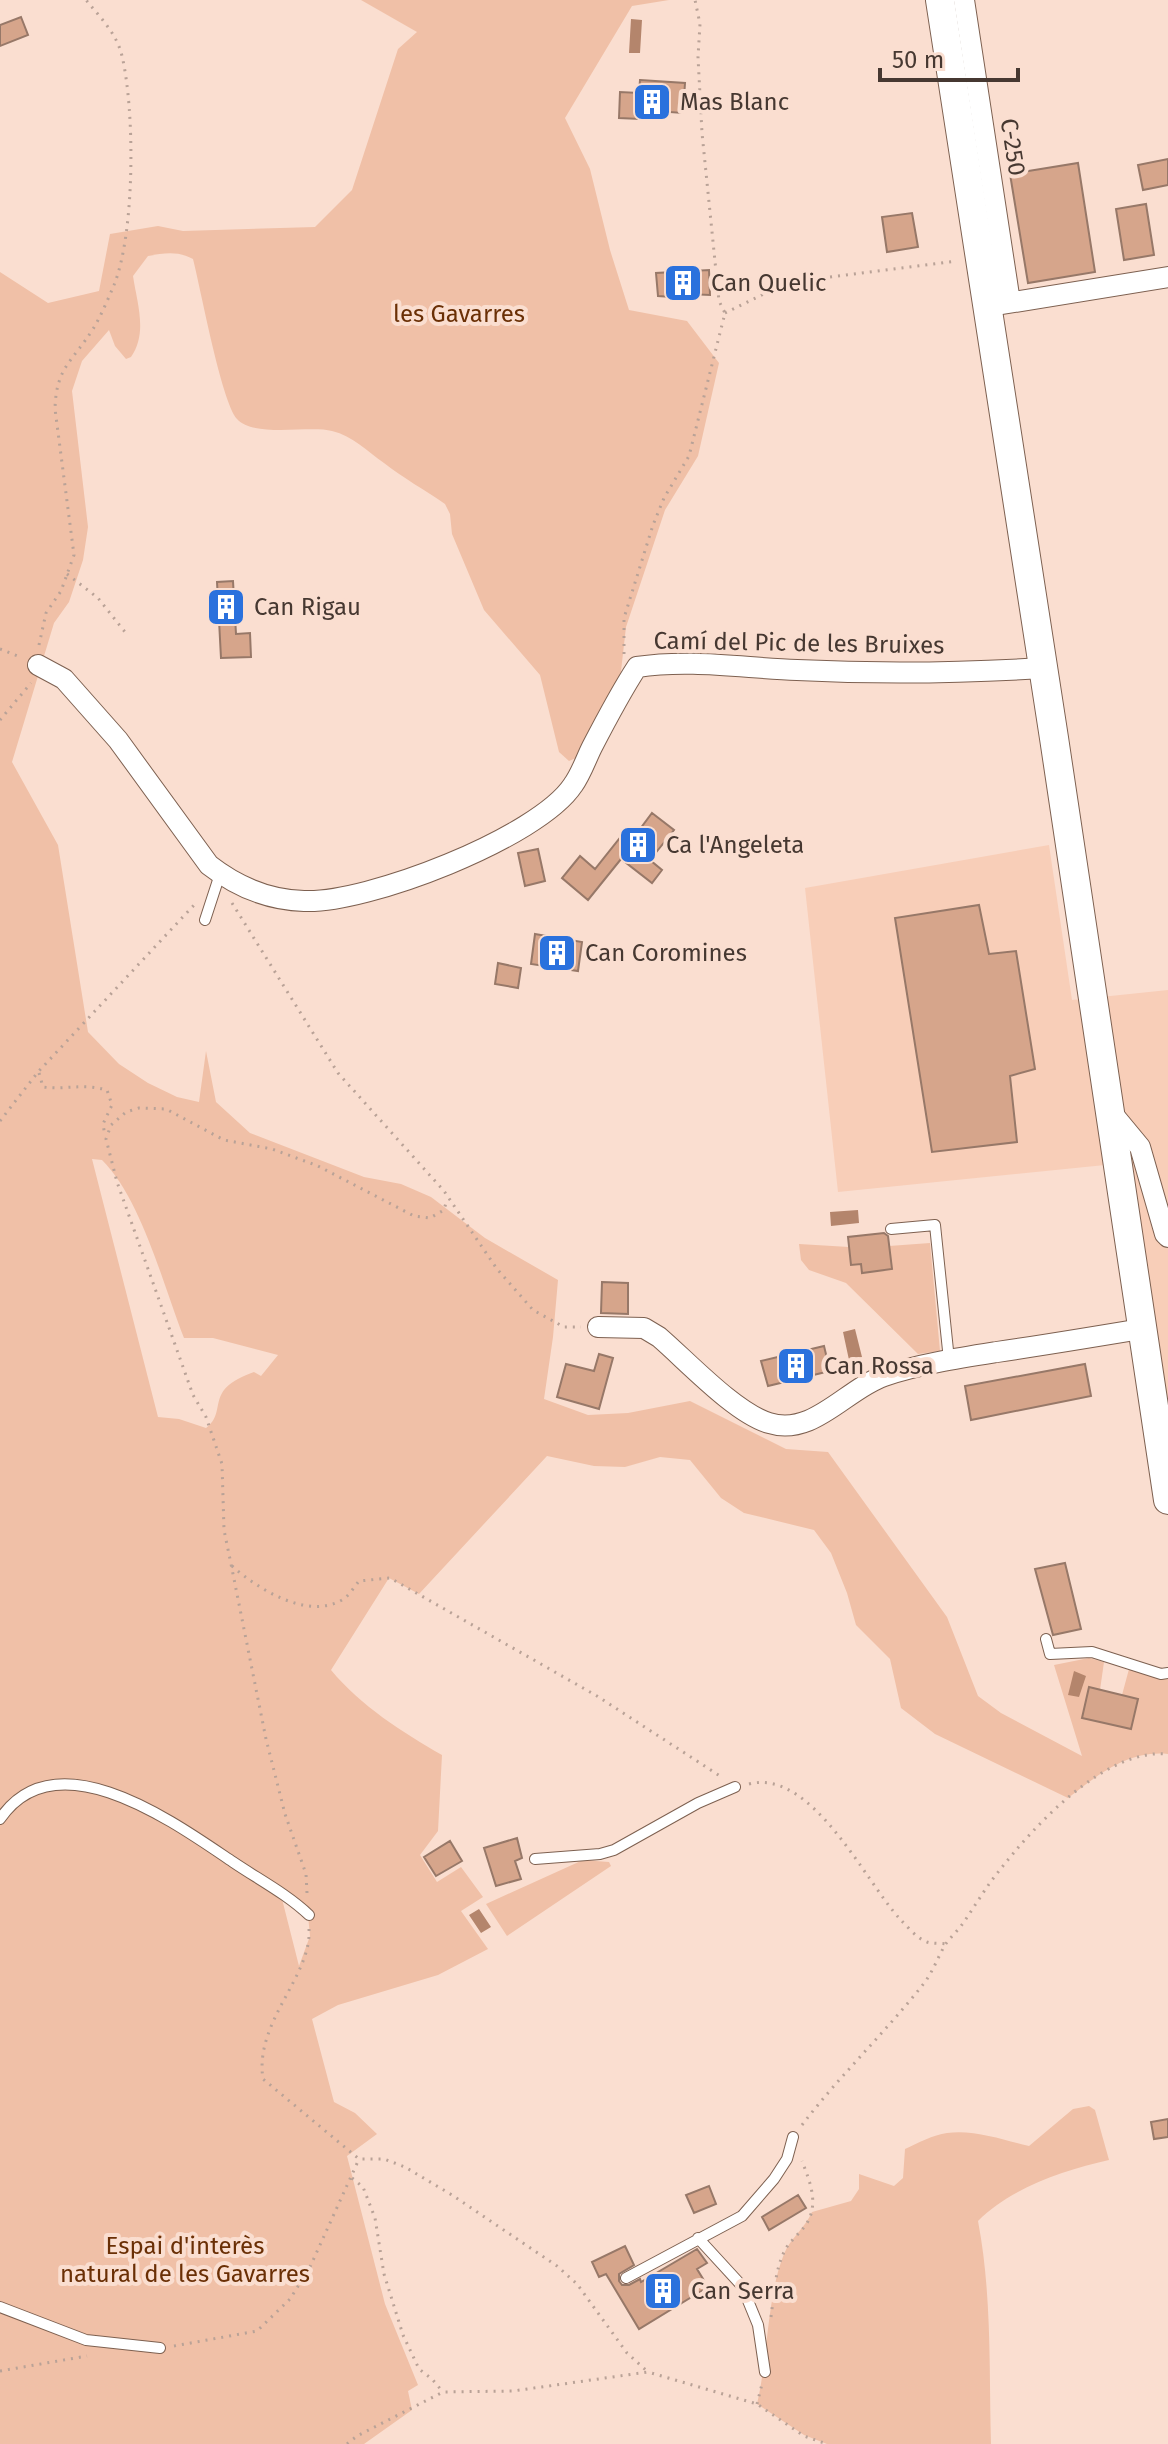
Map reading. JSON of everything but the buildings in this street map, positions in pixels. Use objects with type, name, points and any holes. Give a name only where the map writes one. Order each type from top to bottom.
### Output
[{"type":"main road","name":"C-250","points":[[940,0],[981,258],[999,304],[1043,668],[1168,1500]]},
{"type":"street","name":"C-250","points":[[964,0],[999,304]]},
{"type":"street","points":[[999,304],[1168,277]]},
{"type":"street","name":"Camí del Pic de les Bruixes","points":[[628,681],[637,667],[668,662],[800,670],[984,672],[1043,668]]},
{"type":"street","points":[[38,665],[64,679],[118,740],[199,853],[227,880],[266,896],[321,901],[431,872],[531,824],[572,787],[628,681]]},
{"type":"street","points":[[1111,1112],[1140,1147],[1168,1237]]},
{"type":"street","points":[[598,1327],[644,1328],[659,1337],[746,1411],[769,1424],[793,1425],[818,1417],[832,1405],[881,1377],[949,1360],[1141,1329]]},
{"type":"lane","points":[[205,920],[220,874]]},
{"type":"lane","points":[[891,1229],[935,1225],[949,1360]]},
{"type":"lane","points":[[1046,1639],[1050,1654],[1092,1652],[1161,1674],[1168,1673]]},
{"type":"lane","points":[[0,1819],[24,1794],[39,1788],[63,1783],[85,1785],[149,1810],[220,1853],[309,1915]]},
{"type":"lane","points":[[535,1859],[614,1850],[698,1803],[735,1787]]},
{"type":"lane","points":[[626,2278],[742,2216],[760,2198],[787,2159],[793,2137]]},
{"type":"lane","points":[[698,2238],[742,2286],[758,2325],[765,2372]]},
{"type":"lane","points":[[0,2307],[86,2340],[160,2348]]},
{"type":"path","points":[[0,720],[32,682],[38,665],[40,632],[46,613],[61,591],[74,555],[55,409],[56,388],[66,364],[92,329],[115,283],[130,208],[129,137],[122,54],[109,27],[86,0]]},
{"type":"path","points":[[628,681],[624,618],[653,525],[664,498],[689,456],[725,313],[719,301],[702,133],[698,57],[700,24],[695,0]]},
{"type":"path","points":[[725,313],[776,288],[822,278],[981,258]]},
{"type":"path","points":[[67,574],[98,598],[125,632]]},
{"type":"path","points":[[0,1121],[38,1072],[220,874]]},
{"type":"path","points":[[220,874],[234,910],[338,1073],[444,1191],[497,1269],[533,1310],[564,1327],[598,1327]]},
{"type":"path","points":[[38,1072],[43,1087],[58,1089],[78,1085],[107,1090],[112,1105],[103,1124],[117,1182],[193,1395],[206,1417],[222,1464],[224,1530],[266,1739],[285,1814],[306,1874],[309,1915],[310,1936],[302,1962],[280,2004],[264,2045],[263,2079],[359,2159],[384,2159],[405,2167],[557,2266],[577,2284],[627,2353],[648,2372]]},
{"type":"path","points":[[106,1139],[111,1125],[126,1112],[139,1108],[166,1109],[224,1140],[272,1149],[318,1166],[414,1216],[430,1218],[444,1210],[447,1199]]},
{"type":"path","points":[[231,1564],[252,1583],[287,1602],[326,1606],[345,1599],[359,1581],[390,1578],[597,1696],[667,1739],[735,1787],[755,1782],[795,1791],[823,1817],[914,1934],[927,1942],[946,1944]]},
{"type":"path","points":[[771,2321],[775,2283],[785,2250],[806,2225],[812,2212],[813,2195],[793,2137],[832,2086],[927,1980],[946,1944],[999,1871],[1068,1798],[1123,1761],[1153,1753],[1168,1754]]},
{"type":"path","points":[[160,2348],[257,2331],[290,2299],[310,2267],[359,2159]]},
{"type":"path","points":[[352,2178],[363,2187],[375,2218],[384,2274],[407,2345],[419,2369],[443,2392]]},
{"type":"path","points":[[0,2371],[86,2356]]},
{"type":"path","points":[[347,2444],[443,2392],[513,2391],[648,2372],[757,2404],[804,2436],[827,2444]]},
{"type":"path","points":[[757,2404],[765,2372]]},
{"type":"shaded area","points":[[631,19],[642,20],[640,53],[629,53]]},
{"type":"shaded area","points":[[1049,845],[1072,1000],[1168,990],[1168,1413],[1105,1165],[838,1192],[805,888]]},
{"type":"shaded area","points":[[858,1210],[859,1223],[831,1226],[830,1212]]},
{"type":"shaded area","points":[[855,1329],[862,1357],[849,1360],[843,1332]]},
{"type":"shaded area","points":[[1074,1671],[1086,1676],[1079,1697],[1068,1695]]},
{"type":"shaded area","points":[[479,1909],[491,1927],[481,1933],[469,1915]]},
{"type":"green space","points":[[361,0],[669,0],[632,6],[565,118],[590,169],[629,310],[687,321],[719,363],[698,456],[665,510],[626,627],[620,680],[583,755],[569,761],[559,752],[540,675],[484,610],[452,534],[450,514],[445,504],[340,433],[269,430],[245,425],[237,419],[224,390],[193,259],[171,253],[148,256],[133,276],[140,328],[131,357],[126,359],[115,346],[109,330],[82,361],[72,391],[88,527],[83,560],[69,602],[54,623],[12,762],[58,845],[88,1032],[119,1064],[148,1083],[177,1097],[199,1102],[206,1051],[216,1102],[250,1133],[364,1177],[401,1184],[431,1197],[485,1238],[558,1280],[544,1399],[588,1415],[628,1413],[690,1401],[786,1449],[828,1452],[947,1617],[978,1696],[1001,1713],[1082,1756],[1054,1665],[1089,1658],[1104,1662],[1100,1690],[1090,1687],[1082,1718],[1131,1729],[1138,1699],[1122,1695],[1129,1669],[1168,1678],[1168,1754],[1127,1760],[1102,1773],[1068,1798],[935,1734],[901,1708],[890,1659],[856,1625],[831,1553],[814,1530],[744,1513],[721,1498],[690,1460],[660,1457],[625,1467],[594,1466],[547,1456],[419,1594],[389,1578],[331,1670],[355,1695],[383,1717],[442,1755],[438,1831],[420,1855],[437,1882],[461,1867],[483,1897],[461,1911],[488,1949],[438,1975],[338,2005],[312,2019],[334,2102],[355,2113],[377,2134],[347,2156],[385,2304],[418,2385],[408,2391],[412,2410],[364,2444],[0,2444],[0,272],[48,303],[99,291],[110,234],[158,226],[183,231],[315,227],[352,190],[398,49],[417,32]],"holes":[[[92,1159],[102,1160],[129,1197],[150,1244],[184,1338],[213,1338],[278,1355],[261,1376],[254,1372],[228,1386],[222,1393],[213,1421],[206,1428],[179,1419],[158,1417]],[[281,1895],[308,1915],[310,1936],[299,1966]]]},
{"type":"green space","points":[[930,1243],[940,1351],[918,1354],[846,1283],[809,1270],[801,1260],[799,1244],[849,1247],[851,1265],[861,1264],[863,1273],[892,1269],[889,1246]]},
{"type":"green space","points":[[583,1860],[609,1862],[611,1866],[507,1936],[486,1904]]},
{"type":"green space","points":[[1089,2106],[1095,2110],[1109,2160],[1039,2182],[1006,2199],[978,2221],[988,2304],[991,2444],[827,2444],[804,2435],[757,2404],[778,2270],[787,2249],[812,2212],[851,2201],[859,2189],[859,2174],[894,2186],[903,2178],[905,2149],[931,2137],[967,2132],[1029,2146],[1073,2109]]},
{"type":"place","name":"Mas Blanc","points":[[652,102]]},
{"type":"place","name":"Can Quelic","points":[[683,283]]},
{"type":"place","name":"Can Rigau","points":[[226,607]]},
{"type":"place","name":"Ca l'Angeleta","points":[[638,845]]},
{"type":"place","name":"Can Coromines","points":[[557,953]]},
{"type":"place","name":"Can Rossa","points":[[796,1366]]},
{"type":"place","name":"Can Serra","points":[[663,2291]]},
{"type":"park label","name":"les Gavarres","points":[[459,314]]},
{"type":"park label","name":"Espai d'interès natural de les Gavarres","points":[[185,2260]]}]
